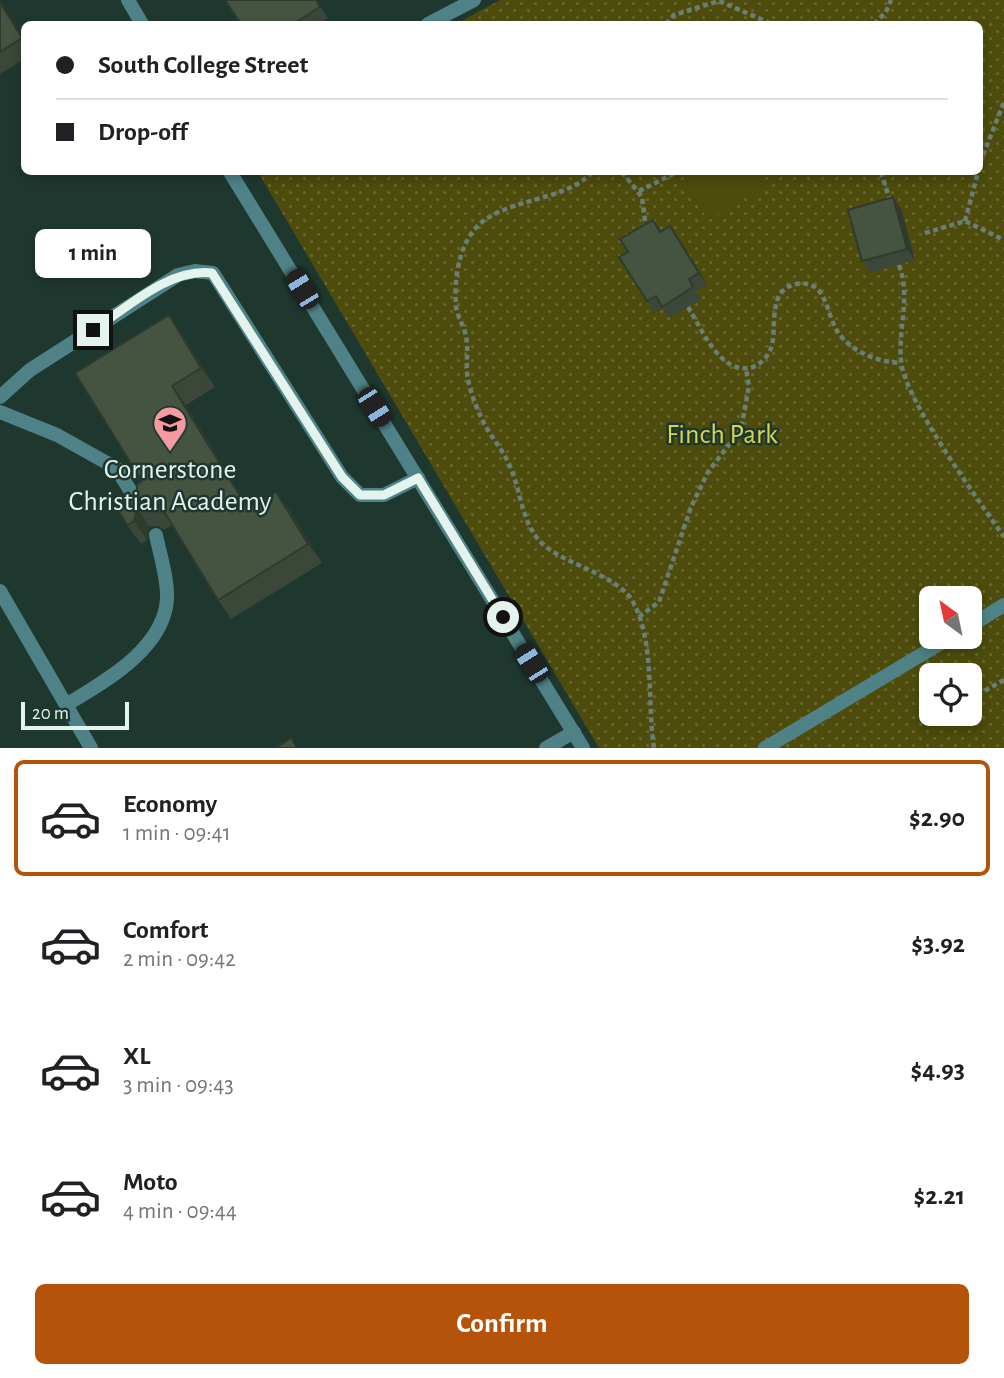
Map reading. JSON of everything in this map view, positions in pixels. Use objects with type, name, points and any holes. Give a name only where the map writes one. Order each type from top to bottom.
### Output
[{"type":"street","points":[[128,0],[140,21]]},
{"type":"street","points":[[434,21],[474,0]]},
{"type":"street","points":[[232,175],[583,748]]},
{"type":"street","points":[[0,397],[30,370],[178,275],[195,271],[212,273],[342,477],[360,495],[384,495],[418,478]]},
{"type":"street","points":[[0,412],[57,435],[116,468],[142,509]]},
{"type":"street","points":[[66,705],[110,678],[157,632],[167,599],[156,535]]},
{"type":"street","points":[[0,591],[91,748]]},
{"type":"street","points":[[982,619],[1004,605]]},
{"type":"street","points":[[765,748],[931,649]]},
{"type":"street","points":[[546,748],[574,732]]},
{"type":"path","points":[[877,21],[886,12],[891,0]]},
{"type":"path","points":[[669,21],[674,15],[719,1],[765,21]]},
{"type":"path","points":[[983,155],[1004,102]]},
{"type":"path","points":[[589,175],[553,193],[507,209],[475,229],[458,261],[456,307],[466,338],[468,379],[482,419],[505,453],[516,481],[523,514],[538,540],[609,581],[632,600],[645,632],[649,714],[654,748]]},
{"type":"path","points":[[625,175],[639,191],[648,239]]},
{"type":"path","points":[[639,191],[671,175]]},
{"type":"path","points":[[882,175],[893,211]]},
{"type":"path","points":[[965,221],[977,175]]},
{"type":"path","points":[[925,233],[965,221],[1004,240]]},
{"type":"path","points":[[899,265],[905,282],[901,363],[942,443],[1004,537]]},
{"type":"path","points":[[688,307],[717,354],[731,366],[746,369],[759,365],[771,349],[774,308],[783,290],[794,284],[808,284],[821,291],[840,335],[862,353],[884,362],[901,363]]},
{"type":"path","points":[[639,617],[659,603],[691,507],[708,472],[741,429],[749,386],[746,369]]},
{"type":"path","points":[[982,692],[1004,680]]},
{"type":"green space","name":"Finch Park","points":[[500,0],[1004,0],[1004,748],[599,748],[260,175],[983,175],[983,21],[462,21]]},
{"type":"green space","points":[[682,175],[763,175],[769,184],[708,220]]},
{"type":"building","points":[[225,0],[316,0],[320,7],[298,21],[239,21]]},
{"type":"building","points":[[0,2],[21,39],[0,52]]},
{"type":"building","points":[[893,197],[907,249],[862,261],[848,210]]},
{"type":"building","points":[[653,220],[660,232],[670,226],[699,273],[689,279],[693,287],[662,307],[656,296],[647,301],[619,257],[628,252],[620,239]]},
{"type":"building","name":"Cornerstone Christian Academy","points":[[169,315],[201,368],[172,386],[248,509],[276,492],[308,544],[218,600],[160,505],[151,511],[145,506],[137,508],[134,521],[127,525],[112,499],[120,495],[125,499],[133,498],[137,494],[137,485],[142,481],[75,373]]},
{"type":"building","points":[[291,738],[297,748],[276,748]]},
{"type":"place","name":"Cornerstone Christian Academy","points":[[170,453]]},
{"type":"route","points":[[93,330],[178,275],[195,271],[212,273],[342,477],[360,495],[384,495],[418,478],[503,617]]}]
